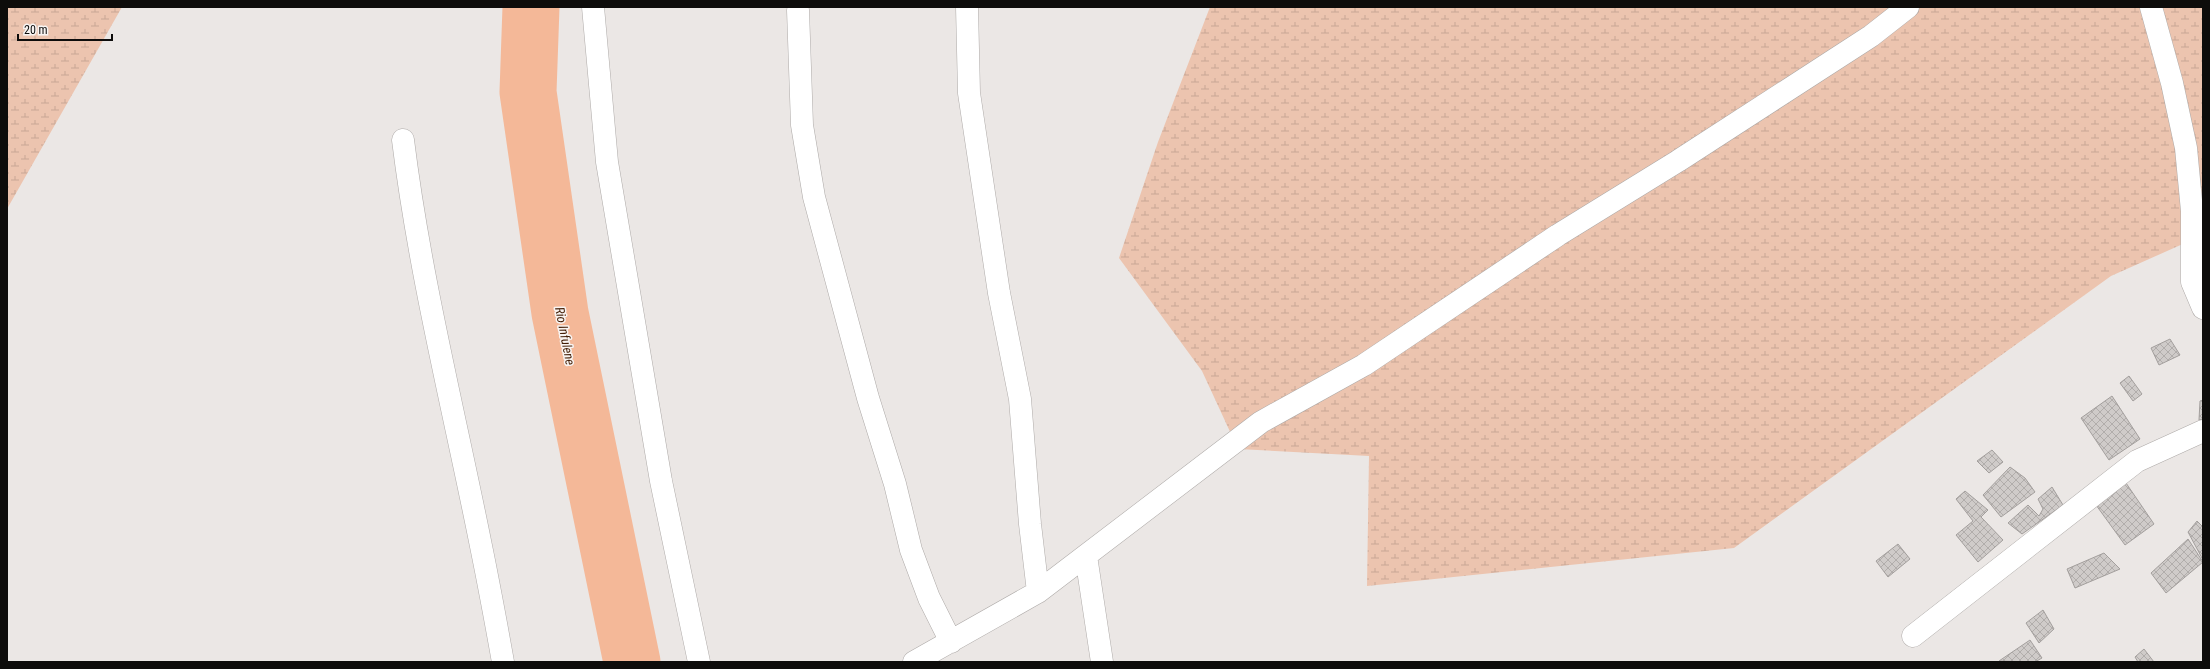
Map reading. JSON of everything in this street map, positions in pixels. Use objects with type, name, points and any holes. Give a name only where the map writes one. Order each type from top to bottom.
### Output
[{"type":"street","points":[[593,7],[607,162],[661,481],[699,662]]},
{"type":"street","points":[[967,7],[969,93],[998,293],[1020,399],[1030,524],[1038,592]]},
{"type":"street","points":[[914,662],[1038,592],[1261,422],[1364,365],[1558,235],[1678,161],[1871,36],[1908,7]]},
{"type":"street","points":[[2150,7],[2172,83],[2186,148],[2192,211],[2192,282],[2203,308]]},
{"type":"street","points":[[798,10],[802,125],[814,197],[868,398],[895,484],[911,550],[929,598],[951,642]]},
{"type":"street","points":[[403,140],[420,254],[437,345],[482,546],[503,662]]},
{"type":"street","points":[[1913,636],[2137,461],[2203,431]]},
{"type":"street","points":[[1086,556],[1102,662]]},
{"type":"green space","points":[[7,7],[122,7],[7,209]]},
{"type":"green space","points":[[1210,7],[2203,7],[2203,235],[2111,276],[1734,548],[1367,586],[1369,456],[1238,449],[1202,371],[1119,258],[1158,142]]},
{"type":"building","points":[[2170,339],[2180,355],[2159,365],[2151,348]]},
{"type":"building","points":[[2129,376],[2142,394],[2133,401],[2120,383]]},
{"type":"building","points":[[2112,396],[2140,439],[2109,460],[2081,418]]},
{"type":"building","points":[[2203,400],[2203,419],[2199,420],[2200,401]]},
{"type":"building","points":[[1992,450],[2003,462],[1989,473],[1977,461]]},
{"type":"building","points":[[2010,467],[2025,478],[2035,492],[2001,517],[1983,495]]},
{"type":"building","points":[[2126,483],[2154,524],[2125,545],[2096,505]]},
{"type":"building","points":[[2052,487],[2063,505],[2022,534],[2008,523],[2028,505],[2039,516],[2043,509],[2038,499]]},
{"type":"building","points":[[1965,491],[1988,510],[1981,517],[2003,540],[1978,562],[1956,535],[1973,521],[1956,499]]},
{"type":"building","points":[[2197,521],[2203,527],[2203,560],[2188,532]]},
{"type":"building","points":[[2188,539],[2203,562],[2166,593],[2151,573]]},
{"type":"building","points":[[1898,544],[1910,559],[1888,577],[1876,561]]},
{"type":"building","points":[[2104,553],[2120,569],[2075,588],[2067,569]]},
{"type":"building","points":[[2043,610],[2054,629],[2039,643],[2026,623]]},
{"type":"building","points":[[2030,640],[2042,658],[2035,662],[1999,661]]},
{"type":"building","points":[[2144,649],[2154,662],[2138,662],[2135,657]]},
{"type":"waterway","name":"Rio Infulene","points":[[531,7],[528,92],[560,313],[632,662]]}]
